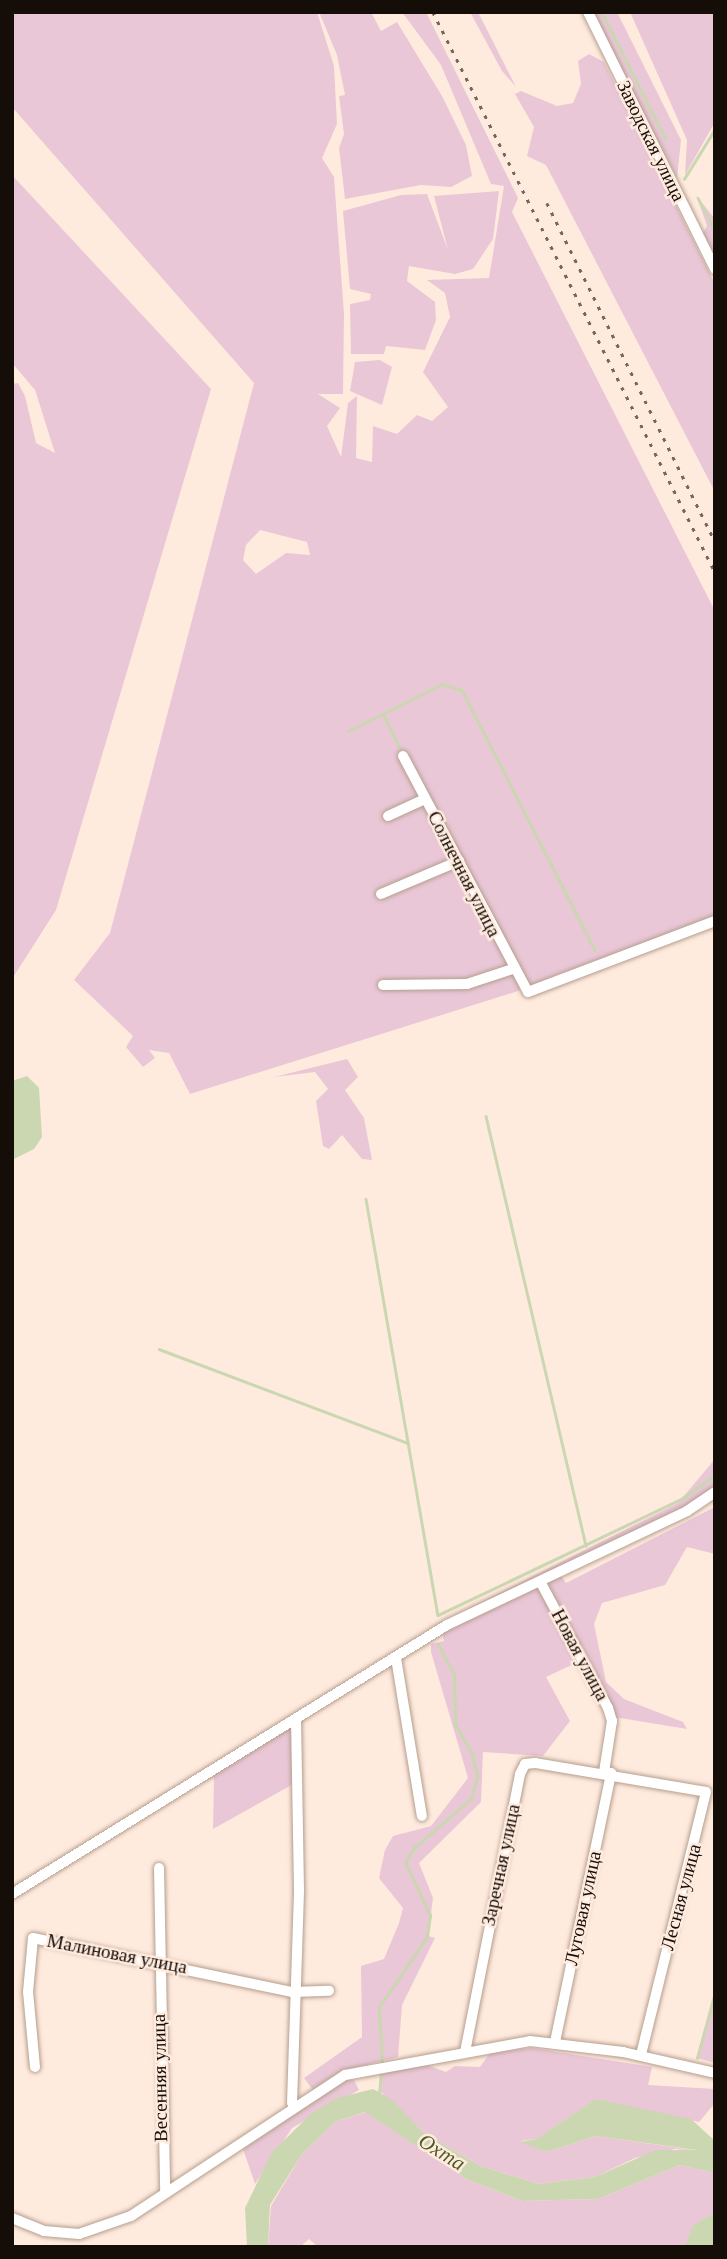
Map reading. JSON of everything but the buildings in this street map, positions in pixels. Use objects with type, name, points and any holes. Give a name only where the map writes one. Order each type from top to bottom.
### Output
[{"type":"street","name":"Заводская улица","points":[[588,12],[715,269]]},
{"type":"street","name":"Солнечная улица","points":[[403,755],[513,969],[528,992],[715,921]]},
{"type":"street","points":[[388,816],[425,799]]},
{"type":"street","points":[[381,894],[459,861]]},
{"type":"street","points":[[383,985],[467,984],[513,969]]},
{"type":"street","points":[[12,1894],[447,1625],[541,1583],[715,1492]]},
{"type":"street","name":"Новая улица","points":[[541,1583],[608,1708],[612,1721],[607,1772]]},
{"type":"street","points":[[396,1658],[422,1816]]},
{"type":"street","points":[[292,2103],[292,1992],[299,1890],[296,1719]]},
{"type":"street","name":"Заречная улица","points":[[465,2052],[522,1768],[535,1763],[607,1772]]},
{"type":"street","name":"Луговая улица","points":[[555,2042],[607,1772]]},
{"type":"street","name":"Лесная улица","points":[[607,1772],[696,1786],[707,1795],[641,2055]]},
{"type":"street","name":"Весенняя улица","points":[[159,1868],[165,2193]]},
{"type":"street","name":"Малиновая улица","points":[[35,2067],[28,1992],[33,1938],[159,1962],[292,1992],[329,1991]]},
{"type":"street","points":[[12,2218],[44,2231],[79,2234],[105,2227],[165,2193],[345,2075],[465,2052],[555,2042],[641,2055],[715,2073]]},
{"type":"shaded area","points":[[12,12],[317,12],[334,66],[337,124],[322,158],[334,177],[344,314],[343,394],[318,394],[340,408],[327,426],[341,457],[348,403],[357,396],[356,458],[372,462],[373,426],[397,434],[417,415],[432,421],[448,407],[423,372],[450,317],[445,293],[427,280],[489,278],[504,186],[491,184],[441,65],[402,12],[426,12],[518,198],[512,212],[715,611],[715,916],[515,992],[190,1094],[169,1053],[149,1050],[155,1058],[143,1067],[126,1047],[133,1036],[74,980],[110,933],[254,383],[12,107]],"holes":[[[260,530],[307,542],[310,555],[286,553],[256,574],[243,560],[246,545]]]},
{"type":"shaded area","points":[[319,12],[371,12],[381,31],[397,22],[442,96],[466,145],[472,176],[451,187],[421,185],[345,199],[339,148],[344,134],[339,96],[345,95],[337,55]]},
{"type":"shaded area","points":[[470,12],[478,12],[516,87],[502,71]]},
{"type":"shaded area","points":[[592,12],[617,12],[681,140],[677,178]]},
{"type":"shaded area","points":[[630,12],[715,12],[715,122],[685,175],[687,140]]},
{"type":"shaded area","points":[[589,54],[604,62],[715,284],[715,492],[546,165],[527,156],[534,127],[515,94],[521,91],[557,106],[573,103],[581,84],[578,61]]},
{"type":"shaded area","points":[[12,175],[211,389],[56,910],[12,979],[12,384],[18,383],[25,396],[36,443],[55,453],[35,390],[12,363]]},
{"type":"shaded area","points":[[499,191],[493,239],[473,269],[455,274],[409,266],[407,281],[435,302],[436,320],[425,350],[386,346],[384,354],[351,354],[350,304],[370,300],[371,294],[350,289],[343,211],[401,195],[427,194],[448,250],[434,196]]},
{"type":"shaded area","points":[[696,195],[715,219],[715,260],[702,235],[707,226]]},
{"type":"shaded area","points":[[380,360],[392,367],[382,405],[350,391],[355,362]]},
{"type":"shaded area","points":[[347,1059],[358,1077],[345,1090],[364,1118],[372,1160],[362,1159],[342,1135],[329,1149],[323,1146],[316,1101],[328,1089],[315,1072],[274,1077]]},
{"type":"shaded area","points":[[715,1459],[715,1488],[685,1508],[456,1615],[678,1503]]},
{"type":"shaded area","points":[[715,1507],[715,1554],[687,1547],[665,1585],[602,1603],[594,1624],[606,1682],[624,1699],[683,1722],[687,1729],[608,1716],[578,1662],[546,1677],[570,1721],[543,1756],[483,1752],[481,1802],[419,1863],[433,1898],[428,1936],[435,1938],[402,2005],[398,2057],[341,2071],[313,2090],[304,2078],[362,2037],[361,1966],[384,1959],[399,1923],[403,1908],[379,1878],[385,1850],[393,1836],[431,1826],[468,1778],[431,1652],[431,1644],[444,1641],[441,1629],[560,1574],[566,1583]]},
{"type":"shaded area","points":[[405,1648],[293,1724],[297,1782],[213,1829],[214,1777],[143,1809]]},
{"type":"shaded area","points":[[715,1992],[715,2063],[697,2058]]},
{"type":"shaded area","points":[[532,2048],[652,2067],[648,2085],[715,2089],[715,2103],[699,2122],[596,2100],[536,2139],[521,2141],[547,2152],[596,2136],[701,2151],[675,2149],[635,2158],[595,2177],[539,2184],[480,2166],[423,2132],[381,2092],[382,2072],[427,2065],[446,2072],[455,2066],[480,2067],[490,2053]]},
{"type":"shaded area","points":[[345,2080],[354,2080],[359,2090],[292,2128],[255,2184],[243,2149]]},
{"type":"shaded area","points":[[366,2112],[468,2180],[522,2201],[598,2199],[680,2165],[715,2173],[715,2212],[685,2247],[318,2247],[309,2239],[300,2247],[268,2247],[271,2206],[302,2154],[335,2122]]},
{"type":"water","points":[[27,1076],[39,1088],[42,1137],[34,1149],[12,1160],[12,1081]]},
{"type":"water","name":"Охта","points":[[373,2089],[391,2099],[423,2132],[480,2166],[539,2184],[595,2177],[656,2150],[697,2150],[596,2136],[547,2152],[520,2142],[536,2139],[596,2099],[691,2119],[715,2141],[715,2173],[680,2165],[598,2199],[522,2201],[468,2180],[365,2112],[335,2122],[302,2154],[270,2205],[268,2247],[247,2247],[245,2208],[272,2152],[312,2113],[337,2098]]},
{"type":"water","points":[[715,2212],[715,2247],[685,2247],[693,2226]]},
{"type":"waterway","points":[[602,12],[666,139]]},
{"type":"waterway","points":[[684,179],[715,129]]},
{"type":"waterway","points":[[698,198],[715,230]]},
{"type":"waterway","points":[[348,731],[442,684],[462,690],[595,950]]},
{"type":"waterway","points":[[383,714],[400,748]]},
{"type":"waterway","points":[[486,1116],[586,1545]]},
{"type":"waterway","points":[[366,1199],[438,1615],[681,1499],[715,1475]]},
{"type":"waterway","points":[[159,1349],[408,1443]]},
{"type":"waterway","points":[[382,2066],[379,2007],[427,1937],[430,1915],[405,1863],[414,1848],[471,1799],[477,1776],[472,1754],[455,1725],[454,1675],[438,1645]]},
{"type":"waterway","points":[[697,2058],[715,1992]]},
{"type":"waterway","points":[[379,2094],[381,2072]]},
{"type":"railway","points":[[433,12],[715,572]]},
{"type":"railway","points":[[547,203],[715,542]]}]
